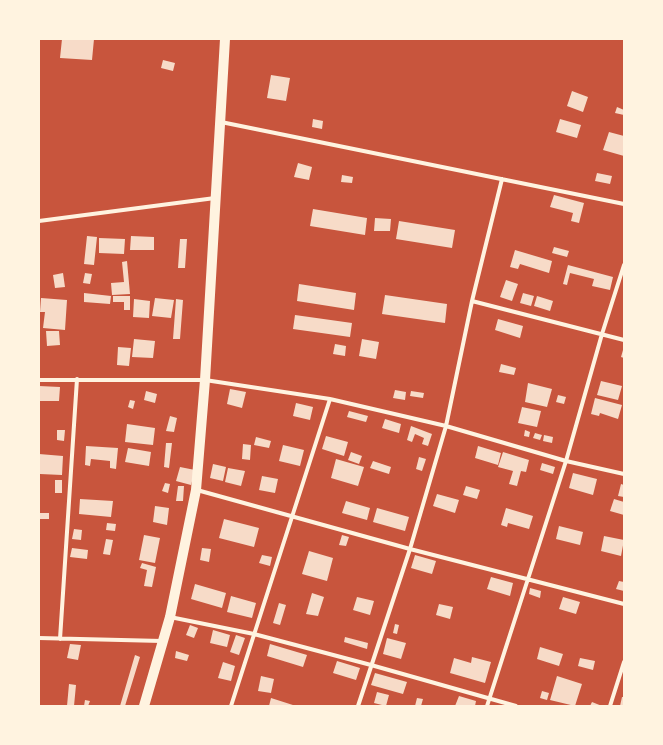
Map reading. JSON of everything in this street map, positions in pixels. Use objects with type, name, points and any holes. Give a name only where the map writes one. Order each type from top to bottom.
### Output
[{"type":"main road","points":[[144,706],[170,617],[196,490],[217,197],[225,39]]},
{"type":"street","points":[[221,122],[624,204]]},
{"type":"street","points":[[358,706],[410,549],[446,426],[472,301],[502,179]]},
{"type":"street","points":[[39,221],[217,197]]},
{"type":"street","points":[[487,706],[566,461],[602,334],[624,265]]},
{"type":"street","points":[[472,301],[624,340]]},
{"type":"street","points":[[60,639],[77,379]]},
{"type":"street","points":[[39,380],[205,380],[330,399],[446,426],[566,461],[624,474]]},
{"type":"street","points":[[230,706],[330,399]]},
{"type":"street","points":[[196,490],[410,549],[529,578],[624,604]]},
{"type":"street","points":[[170,617],[254,634],[371,664],[516,706]]},
{"type":"street","points":[[39,638],[162,641]]},
{"type":"street","points":[[610,706],[624,662]]},
{"type":"building","points":[[62,39],[94,39],[92,60],[60,58]]},
{"type":"building","points":[[163,60],[175,63],[173,71],[161,68]]},
{"type":"building","points":[[271,75],[290,78],[286,101],[267,98]]},
{"type":"building","points":[[572,91],[588,97],[583,112],[567,106]]},
{"type":"building","points":[[617,107],[624,110],[624,115],[615,113]]},
{"type":"building","points":[[313,119],[323,121],[322,129],[312,127]]},
{"type":"building","points":[[560,119],[581,125],[577,138],[556,132]]},
{"type":"building","points":[[609,132],[624,136],[624,156],[603,150]]},
{"type":"building","points":[[298,163],[312,167],[309,180],[294,177]]},
{"type":"building","points":[[597,173],[612,176],[610,184],[595,181]]},
{"type":"building","points":[[342,175],[353,177],[352,183],[341,182]]},
{"type":"building","points":[[554,195],[584,203],[579,223],[571,221],[573,213],[550,207]]},
{"type":"building","points":[[313,209],[367,218],[365,235],[310,226]]},
{"type":"building","points":[[375,218],[391,219],[390,231],[374,231]]},
{"type":"building","points":[[399,221],[455,230],[452,248],[396,239]]},
{"type":"building","points":[[87,236],[97,237],[94,265],[84,264]]},
{"type":"building","points":[[131,236],[154,237],[154,250],[130,250]]},
{"type":"building","points":[[99,238],[125,239],[124,254],[99,253]]},
{"type":"building","points":[[180,239],[187,239],[185,268],[178,268]]},
{"type":"building","points":[[554,247],[569,251],[567,257],[552,253]]},
{"type":"building","points":[[515,250],[552,261],[549,273],[520,264],[518,269],[510,267]]},
{"type":"building","points":[[127,261],[130,294],[112,295],[111,283],[124,282],[122,262]]},
{"type":"building","points":[[568,265],[613,277],[610,290],[592,286],[594,279],[570,273],[567,285],[563,284]]},
{"type":"building","points":[[63,273],[65,287],[55,288],[53,275]]},
{"type":"building","points":[[85,273],[92,274],[90,284],[83,283]]},
{"type":"building","points":[[506,280],[518,284],[512,301],[500,297]]},
{"type":"building","points":[[299,284],[356,293],[354,310],[297,301]]},
{"type":"building","points":[[84,293],[111,296],[110,304],[84,302]]},
{"type":"building","points":[[523,293],[534,296],[531,306],[520,303]]},
{"type":"building","points":[[385,295],[447,304],[445,323],[382,314]]},
{"type":"building","points":[[113,296],[130,296],[130,310],[124,310],[124,302],[113,302]]},
{"type":"building","points":[[537,296],[553,301],[550,311],[534,306]]},
{"type":"building","points":[[41,298],[67,300],[65,330],[43,328],[45,312],[40,312]]},
{"type":"building","points":[[155,298],[174,300],[171,318],[152,316]]},
{"type":"building","points":[[134,299],[150,301],[149,318],[133,317]]},
{"type":"building","points":[[176,299],[183,300],[180,339],[173,339]]},
{"type":"building","points":[[295,315],[352,323],[350,337],[293,329]]},
{"type":"building","points":[[498,319],[523,326],[520,338],[495,330]]},
{"type":"building","points":[[46,331],[59,331],[60,345],[47,346]]},
{"type":"building","points":[[134,339],[155,341],[153,358],[132,357]]},
{"type":"building","points":[[362,339],[379,342],[376,359],[359,356]]},
{"type":"building","points":[[335,344],[346,346],[345,356],[333,354]]},
{"type":"building","points":[[118,347],[131,348],[129,366],[117,365]]},
{"type":"building","points":[[624,350],[624,358],[621,357]]},
{"type":"building","points":[[501,364],[516,368],[514,375],[499,372]]},
{"type":"building","points":[[601,381],[622,386],[618,400],[597,395]]},
{"type":"building","points":[[528,383],[552,389],[547,407],[525,402]]},
{"type":"building","points":[[39,386],[60,387],[59,401],[39,401]]},
{"type":"building","points":[[230,389],[246,392],[242,408],[227,404]]},
{"type":"building","points":[[395,390],[406,392],[405,400],[393,398]]},
{"type":"building","points":[[146,391],[157,394],[155,403],[144,400]]},
{"type":"building","points":[[411,391],[424,393],[423,398],[410,396]]},
{"type":"building","points":[[558,395],[566,397],[564,404],[556,402]]},
{"type":"building","points":[[595,398],[622,405],[618,419],[600,413],[599,416],[591,414]]},
{"type":"building","points":[[130,400],[135,401],[133,409],[128,407]]},
{"type":"building","points":[[296,403],[313,407],[310,420],[293,416]]},
{"type":"building","points":[[522,407],[541,411],[537,427],[518,423]]},
{"type":"building","points":[[349,411],[368,416],[366,422],[347,417]]},
{"type":"building","points":[[170,416],[177,418],[174,432],[166,431]]},
{"type":"building","points":[[385,419],[401,424],[399,433],[382,428]]},
{"type":"building","points":[[127,424],[155,428],[153,445],[125,442]]},
{"type":"building","points":[[411,426],[432,434],[428,446],[422,444],[424,438],[415,434],[412,442],[407,440]]},
{"type":"building","points":[[57,430],[65,430],[64,441],[57,440]]},
{"type":"building","points":[[525,430],[530,432],[529,437],[524,436]]},
{"type":"building","points":[[535,433],[542,435],[540,440],[533,438]]},
{"type":"building","points":[[544,435],[553,437],[552,443],[543,441]]},
{"type":"building","points":[[326,436],[348,442],[344,456],[322,449]]},
{"type":"building","points":[[256,437],[271,441],[269,448],[254,445]]},
{"type":"building","points":[[166,443],[172,443],[169,468],[164,467]]},
{"type":"building","points":[[243,444],[251,445],[250,460],[242,459]]},
{"type":"building","points":[[283,445],[304,450],[300,466],[279,461]]},
{"type":"building","points":[[86,446],[118,448],[116,469],[110,468],[110,461],[91,459],[90,466],[85,465]]},
{"type":"building","points":[[478,446],[501,453],[498,465],[475,458]]},
{"type":"building","points":[[128,448],[151,452],[149,466],[125,462]]},
{"type":"building","points":[[351,452],[362,456],[359,464],[348,460]]},
{"type":"building","points":[[503,452],[529,460],[526,472],[521,471],[517,486],[509,484],[513,471],[498,467]]},
{"type":"building","points":[[39,454],[63,456],[62,475],[40,474]]},
{"type":"building","points":[[419,457],[426,459],[422,471],[416,469]]},
{"type":"building","points":[[336,459],[364,467],[358,486],[331,478]]},
{"type":"building","points":[[373,461],[391,467],[389,474],[370,468]]},
{"type":"building","points":[[542,463],[555,467],[553,474],[540,470]]},
{"type":"building","points":[[213,464],[226,467],[223,481],[210,478]]},
{"type":"building","points":[[180,467],[195,470],[191,485],[176,481]]},
{"type":"building","points":[[228,468],[245,471],[241,486],[225,482]]},
{"type":"building","points":[[573,473],[597,479],[593,495],[569,488]]},
{"type":"building","points":[[262,476],[278,479],[275,493],[259,490]]},
{"type":"building","points":[[55,480],[62,480],[62,493],[55,493]]},
{"type":"building","points":[[165,483],[170,484],[168,493],[162,491]]},
{"type":"building","points":[[621,484],[624,485],[624,497],[618,496]]},
{"type":"building","points":[[178,486],[184,486],[183,501],[176,501]]},
{"type":"building","points":[[466,486],[480,490],[477,499],[463,495]]},
{"type":"building","points":[[437,494],[459,500],[455,513],[433,506]]},
{"type":"building","points":[[80,499],[113,501],[111,517],[79,514]]},
{"type":"building","points":[[614,499],[624,502],[624,515],[610,511]]},
{"type":"building","points":[[346,501],[370,508],[367,520],[342,513]]},
{"type":"building","points":[[155,506],[169,508],[167,525],[153,522]]},
{"type":"building","points":[[377,508],[409,517],[405,531],[373,522]]},
{"type":"building","points":[[506,508],[533,516],[529,529],[508,523],[507,527],[501,525]]},
{"type":"building","points":[[39,513],[49,513],[49,519],[39,519]]},
{"type":"building","points":[[224,519],[259,528],[254,547],[219,538]]},
{"type":"building","points":[[107,523],[116,524],[115,531],[106,530]]},
{"type":"building","points":[[559,526],[583,532],[580,545],[556,539]]},
{"type":"building","points":[[74,529],[82,530],[81,540],[72,539]]},
{"type":"building","points":[[144,535],[160,538],[155,563],[139,560]]},
{"type":"building","points":[[342,535],[349,537],[346,546],[339,545]]},
{"type":"building","points":[[604,536],[624,540],[621,556],[601,551]]},
{"type":"building","points":[[106,539],[113,540],[110,555],[103,554]]},
{"type":"building","points":[[72,548],[88,550],[87,559],[70,557]]},
{"type":"building","points":[[202,548],[211,549],[209,562],[200,560]]},
{"type":"building","points":[[309,551],[333,558],[327,581],[302,574]]},
{"type":"building","points":[[262,555],[272,557],[270,566],[259,563]]},
{"type":"building","points":[[415,555],[436,561],[432,574],[411,568]]},
{"type":"building","points":[[142,563],[156,567],[152,587],[144,586],[147,570],[140,568]]},
{"type":"building","points":[[491,577],[513,583],[510,596],[487,589]]},
{"type":"building","points":[[619,581],[624,582],[624,591],[616,589]]},
{"type":"building","points":[[195,584],[226,593],[222,608],[191,599]]},
{"type":"building","points":[[530,588],[541,591],[540,598],[529,594]]},
{"type":"building","points":[[312,593],[324,597],[318,616],[306,614]]},
{"type":"building","points":[[231,596],[256,603],[252,618],[227,612]]},
{"type":"building","points":[[357,597],[374,601],[370,615],[353,610]]},
{"type":"building","points":[[563,597],[580,602],[576,614],[559,609]]},
{"type":"building","points":[[279,603],[286,605],[280,625],[273,623]]},
{"type":"building","points":[[439,604],[453,607],[450,619],[436,615]]},
{"type":"building","points":[[395,624],[399,625],[397,634],[393,633]]},
{"type":"building","points":[[190,625],[198,628],[194,638],[186,635]]},
{"type":"building","points":[[213,630],[230,635],[227,647],[210,643]]},
{"type":"building","points":[[236,635],[245,638],[239,655],[230,652]]},
{"type":"building","points":[[345,637],[368,643],[367,649],[344,642]]},
{"type":"building","points":[[387,638],[406,643],[401,659],[383,654]]},
{"type":"building","points":[[70,644],[81,645],[78,660],[67,658]]},
{"type":"building","points":[[270,644],[307,655],[303,667],[267,656]]},
{"type":"building","points":[[540,647],[563,654],[559,666],[537,659]]},
{"type":"building","points":[[176,651],[189,655],[187,661],[175,658]]},
{"type":"building","points":[[135,655],[140,657],[125,706],[120,706]]},
{"type":"building","points":[[472,657],[491,662],[485,683],[450,673],[454,658],[471,663]]},
{"type":"building","points":[[580,658],[595,661],[593,670],[578,666]]},
{"type":"building","points":[[337,661],[360,668],[356,680],[333,673]]},
{"type":"building","points":[[223,662],[235,666],[231,681],[218,678]]},
{"type":"building","points":[[375,673],[407,682],[403,694],[371,685]]},
{"type":"building","points":[[261,676],[274,679],[271,693],[258,691]]},
{"type":"building","points":[[557,676],[582,684],[575,706],[550,700]]},
{"type":"building","points":[[69,684],[76,685],[74,706],[67,706]]},
{"type":"building","points":[[542,691],[549,693],[547,700],[540,698]]},
{"type":"building","points":[[377,692],[389,695],[386,706],[374,703]]},
{"type":"building","points":[[459,696],[476,701],[475,706],[455,706]]},
{"type":"building","points":[[622,697],[624,697],[624,706],[620,706]]},
{"type":"building","points":[[271,698],[296,706],[269,706]]},
{"type":"building","points":[[417,698],[423,699],[421,706],[415,706]]},
{"type":"building","points":[[85,700],[90,701],[88,706],[84,706]]},
{"type":"building","points":[[592,702],[602,706],[590,706]]}]
